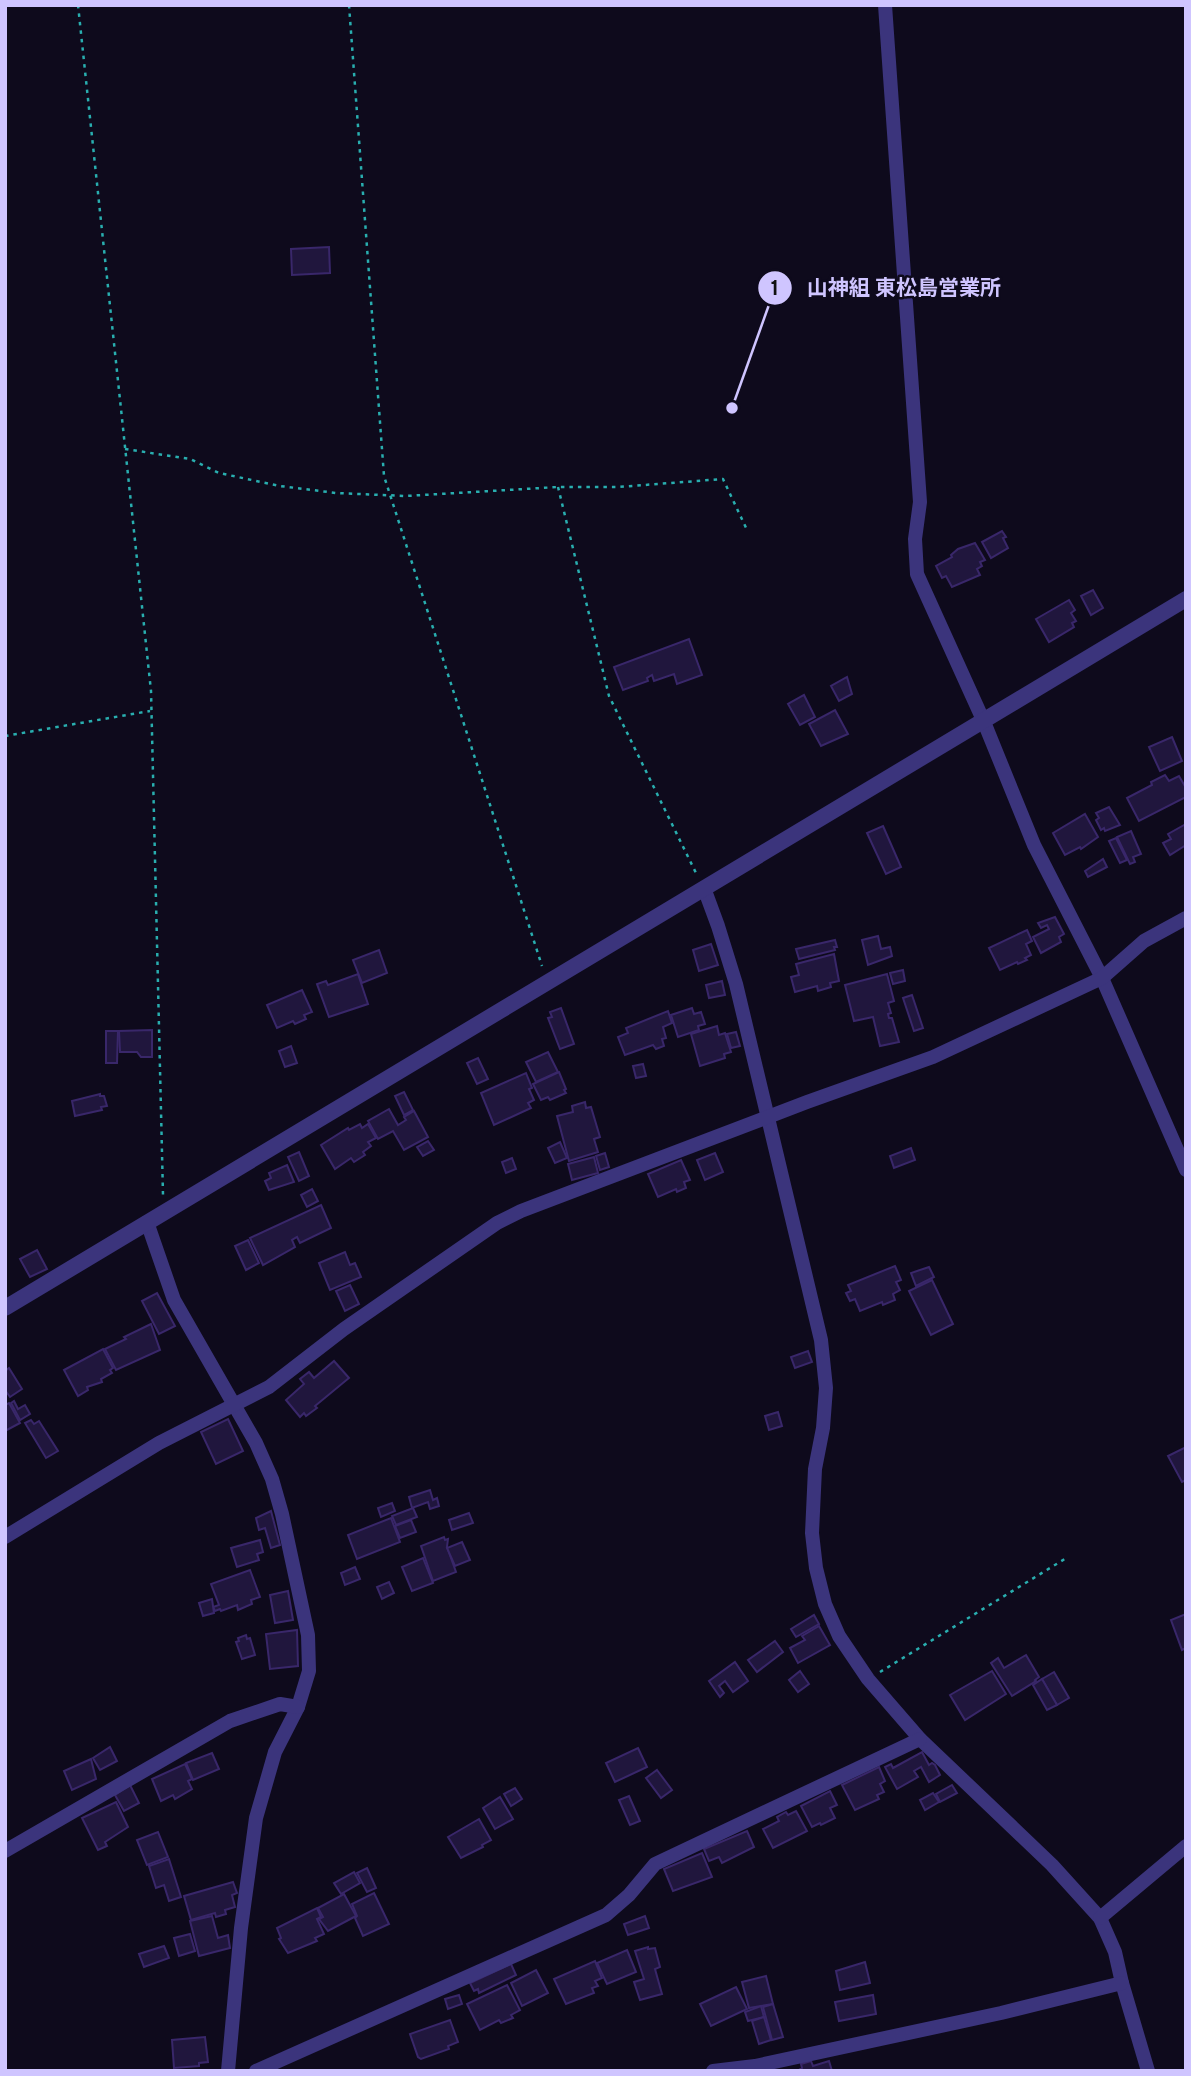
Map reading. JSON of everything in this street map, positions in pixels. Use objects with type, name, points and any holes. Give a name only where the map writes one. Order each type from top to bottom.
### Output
[{"type":"street","points":[[886,5],[920,502],[915,539],[917,574],[984,722],[1034,845],[1102,978],[1186,1170]]},
{"type":"street","points":[[5,1308],[547,981],[984,722],[1186,598]]},
{"type":"street","points":[[704,888],[719,926],[736,984],[809,1282],[825,1362],[827,1388],[811,1533],[825,1604],[839,1636],[868,1679],[920,1739],[1052,1865],[1100,1918],[1115,1952],[1148,2071]]},
{"type":"street","points":[[5,1537],[159,1443],[269,1387],[344,1329],[498,1223],[521,1211],[933,1057],[1102,978],[1144,941],[1186,918]]},
{"type":"street","points":[[147,1222],[174,1300],[256,1443],[272,1479],[308,1635],[309,1671],[298,1707],[275,1752],[256,1818],[241,1928],[228,2071]]},
{"type":"street","points":[[5,1851],[230,1721],[280,1704],[298,1707]]},
{"type":"street","points":[[256,2071],[606,1914],[629,1895],[655,1864],[796,1800],[920,1739]]},
{"type":"street","points":[[1100,1918],[1186,1846]]},
{"type":"street","points":[[713,2071],[755,2066],[1122,1983]]},
{"type":"path","points":[[78,5],[152,711],[163,1213]]},
{"type":"path","points":[[349,5],[384,476],[547,981]]},
{"type":"path","points":[[125,449],[190,459],[219,473],[281,485],[391,495],[537,490],[558,486],[618,487],[723,479],[748,532]]},
{"type":"path","points":[[558,486],[608,696],[704,888]]},
{"type":"path","points":[[5,736],[152,711]]},
{"type":"path","points":[[868,1679],[1068,1557]]},
{"type":"building","points":[[329,247],[330,273],[292,275],[291,249]]},
{"type":"building","points":[[1002,531],[1008,548],[991,558],[982,542]]},
{"type":"building","points":[[975,543],[985,560],[980,562],[982,566],[977,569],[980,575],[952,587],[946,576],[942,578],[936,566],[952,557],[958,549]]},
{"type":"building","points":[[1093,590],[1103,608],[1091,615],[1081,596]]},
{"type":"building","points":[[1069,600],[1075,610],[1071,613],[1076,621],[1072,623],[1074,627],[1049,642],[1036,619]]},
{"type":"building","points":[[689,639],[702,675],[677,684],[674,674],[654,681],[652,675],[647,678],[648,681],[623,690],[614,667]]},
{"type":"building","points":[[847,677],[852,694],[839,701],[831,686]]},
{"type":"building","points":[[804,695],[815,717],[800,725],[788,704]]},
{"type":"building","points":[[835,710],[848,734],[821,746],[809,724]]},
{"type":"building","points":[[1172,737],[1182,761],[1160,771],[1149,747]]},
{"type":"building","points":[[1165,775],[1169,781],[1179,776],[1186,788],[1186,797],[1139,821],[1127,798]]},
{"type":"building","points":[[1109,807],[1120,825],[1101,830],[1096,813]]},
{"type":"building","points":[[1085,814],[1098,837],[1081,849],[1080,847],[1065,855],[1053,833]]},
{"type":"building","points":[[1186,824],[1186,845],[1170,855],[1163,843],[1171,839],[1168,834]]},
{"type":"building","points":[[883,826],[901,867],[886,874],[867,833]]},
{"type":"building","points":[[1131,831],[1141,854],[1133,857],[1135,862],[1130,864],[1117,837]]},
{"type":"building","points":[[1116,838],[1127,860],[1120,863],[1109,841]]},
{"type":"building","points":[[1103,859],[1107,867],[1088,877],[1085,871]]},
{"type":"building","points":[[1055,917],[1064,934],[1059,937],[1061,942],[1041,953],[1033,937],[1049,929],[1047,925],[1041,928],[1038,923]]},
{"type":"building","points":[[1027,930],[1032,941],[1026,944],[1031,955],[1025,958],[1027,960],[1000,970],[989,948]]},
{"type":"building","points":[[878,936],[881,949],[890,947],[892,956],[868,965],[862,940]]},
{"type":"building","points":[[835,940],[835,950],[799,959],[796,949]]},
{"type":"building","points":[[711,944],[718,965],[699,971],[693,950]]},
{"type":"building","points":[[379,950],[387,973],[362,983],[353,960]]},
{"type":"building","points":[[834,954],[839,981],[818,991],[817,986],[795,992],[791,977],[799,975],[796,964]]},
{"type":"building","points":[[903,970],[905,981],[893,984],[890,973]]},
{"type":"building","points":[[358,974],[368,1004],[329,1017],[317,984],[326,981],[328,985]]},
{"type":"building","points":[[887,974],[894,1001],[888,1003],[891,1013],[888,1014],[889,1018],[892,1018],[899,1042],[880,1046],[873,1017],[854,1021],[845,985]]},
{"type":"building","points":[[722,981],[725,995],[709,998],[706,985]]},
{"type":"building","points":[[302,990],[312,1012],[304,1015],[306,1019],[277,1028],[267,1005]]},
{"type":"building","points":[[912,995],[923,1028],[914,1031],[903,998]]},
{"type":"building","points":[[561,1008],[574,1044],[560,1049],[548,1018],[552,1017],[550,1012]]},
{"type":"building","points":[[692,1008],[694,1014],[701,1012],[705,1024],[698,1026],[699,1030],[678,1037],[671,1015]]},
{"type":"building","points":[[668,1011],[672,1023],[663,1027],[666,1038],[662,1039],[664,1046],[656,1049],[653,1045],[625,1055],[618,1037],[628,1033],[626,1028]]},
{"type":"building","points":[[717,1026],[719,1035],[725,1033],[731,1052],[724,1054],[725,1058],[700,1066],[691,1034]]},
{"type":"building","points":[[152,1030],[152,1057],[141,1057],[137,1052],[120,1052],[119,1031]]},
{"type":"building","points":[[106,1031],[118,1031],[117,1063],[106,1063]]},
{"type":"building","points":[[736,1032],[740,1046],[731,1048],[727,1034]]},
{"type":"building","points":[[291,1046],[297,1063],[285,1067],[279,1051]]},
{"type":"building","points":[[548,1052],[558,1072],[536,1082],[526,1062]]},
{"type":"building","points":[[478,1058],[488,1079],[477,1084],[467,1063]]},
{"type":"building","points":[[643,1064],[646,1076],[636,1078],[633,1066]]},
{"type":"building","points":[[559,1072],[566,1093],[550,1100],[548,1097],[541,1100],[533,1084]]},
{"type":"building","points":[[526,1073],[534,1100],[528,1103],[531,1108],[494,1125],[481,1093]]},
{"type":"building","points":[[404,1092],[413,1110],[404,1115],[395,1096]]},
{"type":"building","points":[[100,1094],[104,1096],[107,1106],[101,1107],[102,1110],[75,1116],[72,1101]]},
{"type":"building","points":[[585,1102],[586,1108],[591,1107],[600,1137],[594,1139],[598,1152],[569,1161],[557,1116],[573,1112],[572,1106]]},
{"type":"building","points":[[389,1109],[398,1125],[414,1111],[428,1137],[404,1150],[393,1131],[378,1139],[368,1121]]},
{"type":"building","points":[[360,1124],[362,1128],[368,1124],[376,1138],[368,1142],[371,1146],[363,1152],[365,1155],[354,1162],[351,1158],[335,1169],[321,1145],[348,1128],[349,1130]]},
{"type":"building","points":[[428,1141],[434,1150],[423,1156],[417,1147]]},
{"type":"building","points":[[560,1142],[567,1158],[555,1163],[548,1148]]},
{"type":"building","points":[[911,1148],[915,1160],[894,1168],[890,1156]]},
{"type":"building","points":[[299,1152],[309,1176],[299,1181],[288,1157]]},
{"type":"building","points":[[605,1153],[609,1167],[600,1170],[596,1156]]},
{"type":"building","points":[[715,1153],[723,1172],[705,1180],[697,1160]]},
{"type":"building","points":[[594,1157],[598,1173],[572,1180],[568,1164]]},
{"type":"building","points":[[512,1158],[516,1169],[506,1173],[502,1162]]},
{"type":"building","points":[[681,1160],[690,1180],[684,1182],[686,1188],[677,1192],[676,1189],[658,1197],[648,1174]]},
{"type":"building","points":[[287,1165],[294,1182],[269,1190],[265,1181],[271,1178],[269,1173]]},
{"type":"building","points":[[312,1189],[318,1201],[307,1207],[301,1195]]},
{"type":"building","points":[[321,1205],[331,1228],[300,1243],[297,1237],[292,1240],[295,1247],[263,1265],[250,1238]]},
{"type":"building","points":[[248,1240],[259,1263],[246,1270],[235,1246]]},
{"type":"building","points":[[37,1250],[47,1269],[30,1277],[20,1259]]},
{"type":"building","points":[[345,1252],[350,1265],[355,1263],[361,1277],[330,1290],[319,1263]]},
{"type":"building","points":[[895,1266],[901,1280],[896,1282],[900,1290],[893,1294],[895,1300],[860,1311],[855,1299],[850,1301],[846,1293],[851,1291],[848,1285]]},
{"type":"building","points":[[929,1267],[934,1277],[916,1286],[911,1273]]},
{"type":"building","points":[[932,1280],[953,1324],[931,1335],[909,1291]]},
{"type":"building","points":[[350,1285],[359,1304],[345,1311],[336,1291]]},
{"type":"building","points":[[157,1293],[175,1326],[159,1334],[142,1301]]},
{"type":"building","points":[[151,1324],[160,1350],[116,1370],[105,1349]]},
{"type":"building","points":[[103,1349],[113,1368],[110,1370],[112,1373],[101,1379],[102,1382],[87,1387],[88,1390],[78,1396],[64,1370]]},
{"type":"building","points":[[808,1351],[812,1362],[795,1368],[791,1357]]},
{"type":"building","points":[[334,1361],[349,1378],[315,1406],[317,1408],[300,1417],[286,1400],[304,1384],[300,1379],[309,1372],[314,1378]]},
{"type":"building","points":[[9,1368],[22,1389],[10,1397],[5,1390],[5,1371]]},
{"type":"building","points":[[14,1401],[18,1409],[25,1405],[30,1414],[20,1420],[11,1403]]},
{"type":"building","points":[[9,1403],[20,1423],[5,1431],[5,1405]]},
{"type":"building","points":[[778,1412],[782,1426],[769,1430],[765,1416]]},
{"type":"building","points":[[228,1419],[243,1451],[216,1464],[201,1432]]},
{"type":"building","points":[[31,1420],[34,1424],[39,1421],[58,1451],[46,1458],[25,1423]]},
{"type":"building","points":[[1186,1447],[1186,1480],[1182,1482],[1168,1456]]},
{"type":"building","points":[[430,1490],[433,1500],[437,1498],[439,1506],[430,1509],[428,1502],[412,1508],[409,1497]]},
{"type":"building","points":[[392,1503],[395,1511],[381,1517],[378,1508]]},
{"type":"building","points":[[413,1508],[417,1517],[396,1525],[392,1516]]},
{"type":"building","points":[[271,1511],[280,1545],[271,1548],[265,1528],[259,1530],[256,1518]]},
{"type":"building","points":[[469,1513],[473,1523],[452,1530],[449,1520]]},
{"type":"building","points":[[391,1518],[400,1542],[357,1559],[348,1535]]},
{"type":"building","points":[[411,1520],[416,1532],[400,1538],[395,1526]]},
{"type":"building","points":[[444,1537],[445,1540],[448,1539],[447,1547],[456,1572],[433,1581],[421,1546]]},
{"type":"building","points":[[260,1540],[263,1552],[257,1554],[259,1560],[237,1567],[231,1548]]},
{"type":"building","points":[[462,1542],[470,1560],[455,1566],[447,1548]]},
{"type":"building","points":[[423,1558],[433,1583],[412,1591],[402,1567]]},
{"type":"building","points":[[355,1567],[360,1579],[345,1585],[341,1573]]},
{"type":"building","points":[[250,1570],[260,1597],[238,1610],[237,1605],[215,1611],[213,1607],[219,1605],[211,1584]]},
{"type":"building","points":[[389,1582],[394,1593],[382,1599],[377,1587]]},
{"type":"building","points":[[288,1591],[293,1620],[275,1623],[270,1595]]},
{"type":"building","points":[[212,1599],[214,1613],[203,1616],[199,1603]]},
{"type":"building","points":[[1186,1614],[1186,1648],[1182,1650],[1171,1620]]},
{"type":"building","points":[[814,1615],[819,1624],[796,1637],[791,1629]]},
{"type":"building","points":[[819,1626],[830,1645],[798,1663],[790,1648],[805,1640],[802,1636]]},
{"type":"building","points":[[297,1630],[298,1666],[270,1669],[266,1634]]},
{"type":"building","points":[[246,1635],[247,1639],[250,1638],[255,1655],[242,1659],[236,1642],[239,1641],[238,1638]]},
{"type":"building","points":[[775,1641],[783,1652],[757,1672],[748,1660]]},
{"type":"building","points":[[1026,1655],[1039,1677],[1012,1696],[991,1663],[998,1658],[1004,1668]]},
{"type":"building","points":[[735,1662],[748,1681],[733,1692],[725,1681],[719,1686],[724,1693],[720,1697],[709,1681]]},
{"type":"building","points":[[800,1671],[809,1684],[798,1692],[789,1680]]},
{"type":"building","points":[[992,1671],[1006,1694],[965,1720],[950,1695]]},
{"type":"building","points":[[1054,1672],[1069,1698],[1057,1705],[1042,1679]]},
{"type":"building","points":[[1042,1679],[1057,1705],[1047,1710],[1033,1685]]},
{"type":"building","points":[[110,1747],[117,1761],[100,1770],[93,1758]]},
{"type":"building","points":[[638,1748],[647,1767],[615,1782],[606,1763]]},
{"type":"building","points":[[922,1752],[929,1765],[935,1765],[940,1775],[929,1782],[921,1767],[914,1771],[918,1777],[897,1789],[885,1767],[891,1764],[893,1768]]},
{"type":"building","points":[[212,1753],[219,1769],[193,1780],[186,1763]]},
{"type":"building","points":[[91,1759],[96,1779],[72,1790],[64,1771]]},
{"type":"building","points":[[185,1764],[192,1779],[188,1781],[192,1789],[175,1799],[173,1795],[161,1801],[152,1779]]},
{"type":"building","points":[[879,1767],[885,1781],[880,1784],[884,1792],[877,1795],[879,1799],[855,1810],[842,1785]]},
{"type":"building","points":[[657,1770],[672,1790],[661,1798],[646,1778]]},
{"type":"building","points":[[130,1785],[139,1803],[124,1811],[115,1795]]},
{"type":"building","points":[[952,1785],[957,1793],[940,1802],[936,1794]]},
{"type":"building","points":[[515,1788],[522,1799],[511,1806],[504,1794]]},
{"type":"building","points":[[830,1791],[837,1805],[830,1808],[835,1818],[812,1827],[801,1806]]},
{"type":"building","points":[[933,1793],[939,1802],[925,1810],[920,1800]]},
{"type":"building","points":[[629,1796],[640,1821],[630,1825],[619,1800]]},
{"type":"building","points":[[500,1797],[513,1819],[495,1829],[483,1808]]},
{"type":"building","points":[[116,1802],[128,1827],[105,1842],[107,1846],[98,1850],[82,1818]]},
{"type":"building","points":[[796,1811],[807,1831],[773,1848],[763,1829],[779,1821],[777,1817],[786,1812],[788,1815]]},
{"type":"building","points":[[479,1819],[491,1840],[461,1858],[448,1837]]},
{"type":"building","points":[[747,1831],[754,1847],[722,1863],[719,1857],[709,1861],[704,1849]]},
{"type":"building","points":[[158,1832],[168,1857],[147,1865],[137,1840]]},
{"type":"building","points":[[702,1853],[712,1877],[673,1891],[664,1869]]},
{"type":"building","points":[[169,1859],[181,1897],[169,1901],[164,1885],[156,1888],[149,1866]]},
{"type":"building","points":[[367,1868],[376,1888],[367,1892],[357,1873]]},
{"type":"building","points":[[354,1872],[360,1883],[341,1894],[334,1883]]},
{"type":"building","points":[[233,1882],[237,1893],[232,1895],[235,1907],[216,1917],[215,1913],[191,1920],[184,1896]]},
{"type":"building","points":[[374,1893],[389,1924],[363,1936],[352,1904]]},
{"type":"building","points":[[344,1894],[356,1916],[328,1931],[319,1919],[323,1917],[318,1908]]},
{"type":"building","points":[[317,1908],[321,1917],[317,1919],[324,1934],[315,1938],[317,1941],[288,1953],[279,1939],[281,1938],[277,1928]]},
{"type":"building","points":[[212,1916],[218,1938],[228,1935],[230,1948],[199,1956],[190,1921]]},
{"type":"building","points":[[645,1916],[649,1928],[628,1935],[624,1924]]},
{"type":"building","points":[[190,1934],[195,1951],[179,1956],[174,1938]]},
{"type":"building","points":[[164,1946],[169,1958],[144,1967],[139,1954]]},
{"type":"building","points":[[655,1948],[660,1967],[655,1969],[662,1994],[640,2000],[634,1982],[644,1979],[635,1951]]},
{"type":"building","points":[[627,1950],[636,1972],[607,1984],[597,1963]]},
{"type":"building","points":[[595,1961],[602,1978],[595,1981],[598,1986],[592,1988],[594,1993],[566,2004],[554,1979]]},
{"type":"building","points":[[865,1962],[870,1983],[840,1990],[836,1971]]},
{"type":"building","points":[[511,1964],[516,1975],[479,1993],[478,1989],[474,1991],[470,1983]]},
{"type":"building","points":[[536,1970],[548,1993],[522,2006],[511,1983]]},
{"type":"building","points":[[766,1976],[773,2004],[749,2008],[742,1982]]},
{"type":"building","points":[[507,1985],[520,2010],[511,2015],[513,2018],[501,2023],[499,2020],[480,2030],[467,2004]]},
{"type":"building","points":[[736,1987],[747,2009],[711,2026],[700,2004]]},
{"type":"building","points":[[459,1995],[462,2004],[448,2009],[445,1999]]},
{"type":"building","points":[[873,1995],[876,2014],[839,2021],[835,2002]]},
{"type":"building","points":[[773,2004],[783,2037],[772,2040],[763,2007]]},
{"type":"building","points":[[761,2006],[764,2017],[748,2021],[745,2012]]},
{"type":"building","points":[[764,2017],[771,2040],[759,2044],[752,2021]]},
{"type":"building","points":[[450,2020],[458,2042],[448,2046],[449,2049],[421,2059],[418,2057],[410,2034]]},
{"type":"building","points":[[205,2037],[208,2062],[199,2063],[199,2066],[174,2068],[172,2040]]},
{"type":"building","points":[[811,2061],[813,2066],[829,2061],[832,2071],[797,2071],[802,2068],[801,2064]]},
{"type":"place","name":"山神組 東松島営業所","points":[[732,408]]}]
